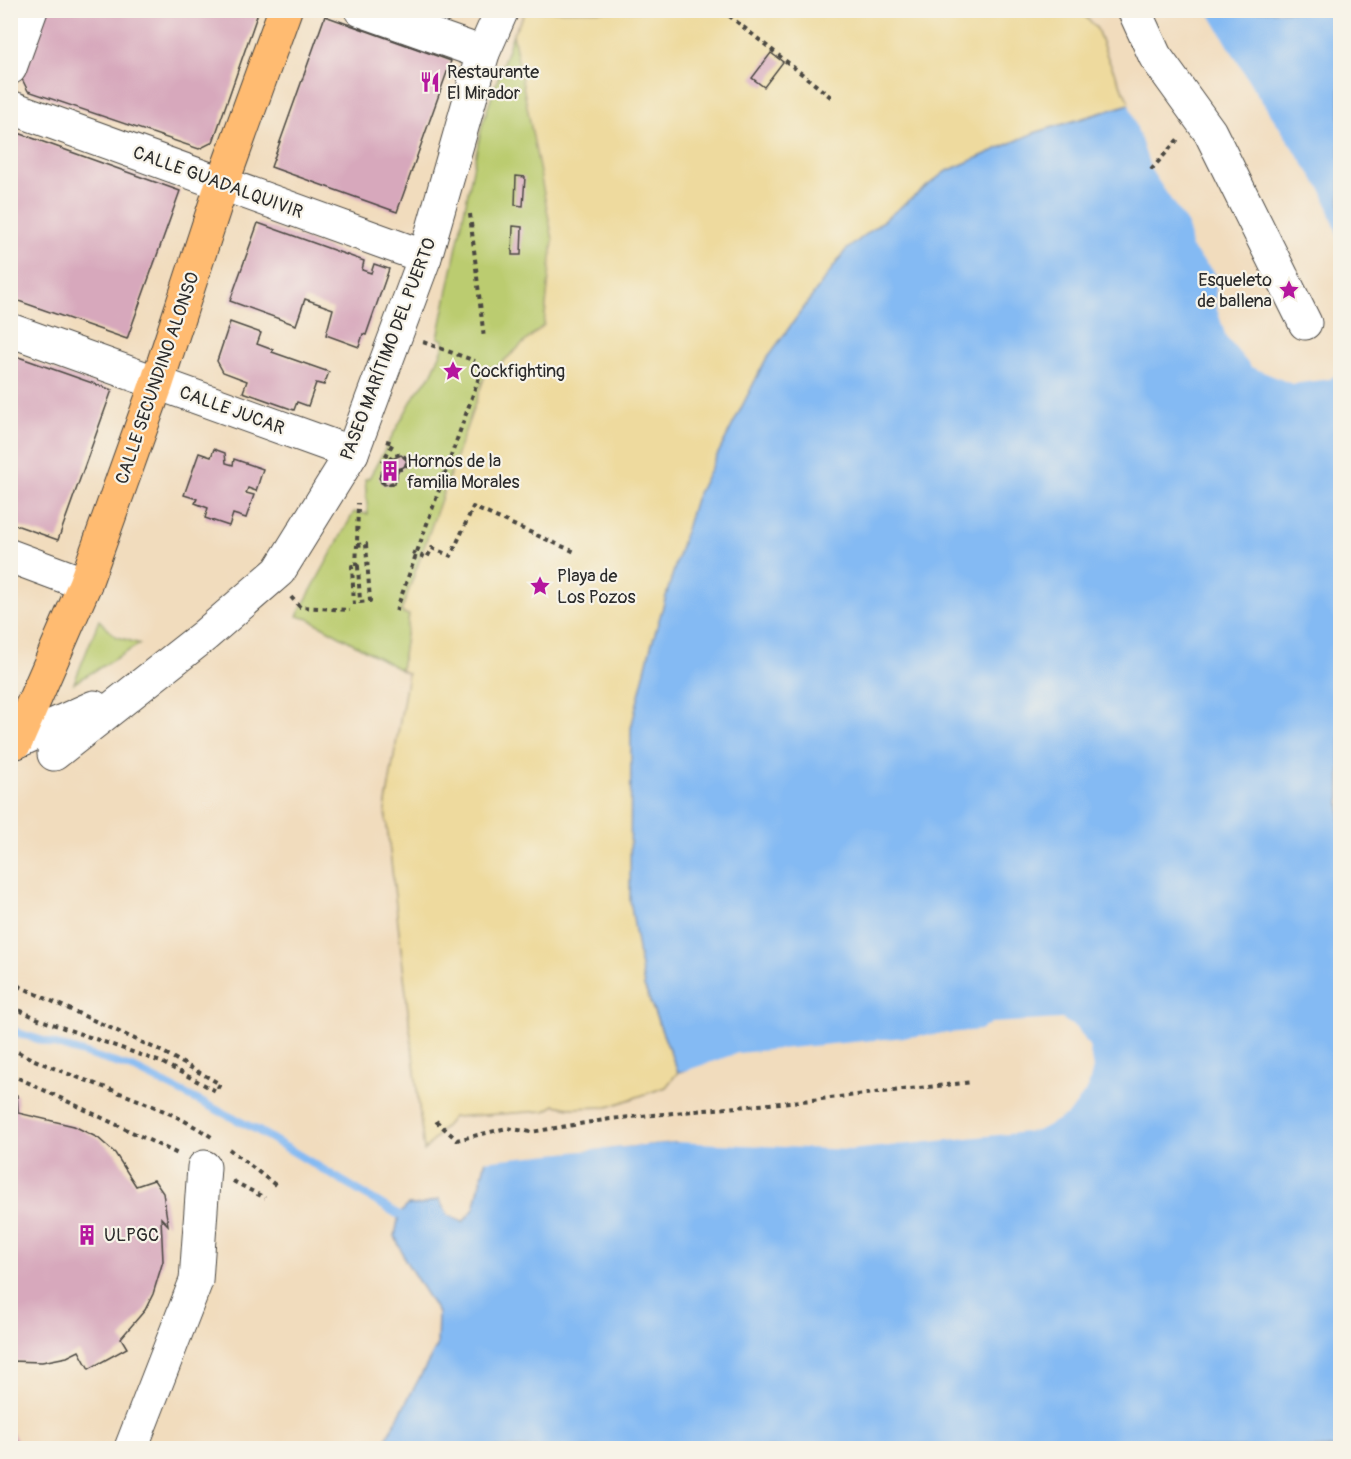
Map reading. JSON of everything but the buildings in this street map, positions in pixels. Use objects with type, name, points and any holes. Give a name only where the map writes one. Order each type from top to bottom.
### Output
[{"type":"main road","name":"CALLE SECUNDINO ALONSO","points":[[12,743],[85,584],[157,383],[222,184],[285,10]]},
{"type":"street","points":[[10,68],[31,10]]},
{"type":"street","points":[[361,10],[483,53]]},
{"type":"street","name":"PASEO MARÍTIMO DEL PUERTO","points":[[54,754],[204,636],[279,571],[346,463],[425,257],[483,53],[502,10]]},
{"type":"street","points":[[1134,10],[1155,56],[1210,132],[1305,323]]},
{"type":"street","name":"CALLE GUADALQUIVIR","points":[[10,107],[425,257]]},
{"type":"street","name":"CALLE JUCAR","points":[[10,330],[157,383],[346,463]]},
{"type":"street","points":[[10,556],[85,584]]},
{"type":"street","points":[[12,743],[140,687]]},
{"type":"street","points":[[131,1449],[196,1281],[216,1151]]},
{"type":"path","points":[[722,10],[832,98]]},
{"type":"path","points":[[1151,170],[1174,143]]},
{"type":"path","points":[[443,195],[466,203],[470,209],[484,339]]},
{"type":"path","points":[[443,348],[475,361]]},
{"type":"path","points":[[396,611],[414,553],[482,369]]},
{"type":"path","points":[[393,443],[383,461],[397,470]]},
{"type":"path","points":[[393,455],[405,455],[408,460],[406,465],[397,470],[395,482],[384,484],[381,474],[393,455]]},
{"type":"path","points":[[346,463],[358,484],[356,566],[358,566],[360,602],[370,601],[366,544],[357,545]]},
{"type":"path","points":[[414,553],[427,558],[432,548],[451,556],[473,507],[575,552]]},
{"type":"path","points":[[354,605],[352,566],[356,566]]},
{"type":"path","points":[[300,607],[350,610]]},
{"type":"path","points":[[10,982],[163,1052],[220,1084],[216,1090],[160,1062],[40,1020],[10,1006]]},
{"type":"path","points":[[10,1048],[182,1119],[216,1151]]},
{"type":"path","points":[[10,1074],[216,1151],[278,1187]]},
{"type":"path","points":[[436,1121],[457,1140],[507,1128],[531,1132],[610,1119],[973,1082]]},
{"type":"green space","points":[[513,34],[554,240],[544,325],[496,368],[487,371],[401,612],[409,615],[401,670],[309,619],[297,616],[354,512],[368,514],[365,479],[369,478],[416,393],[431,375],[443,348],[444,340],[438,338],[482,125]]},
{"type":"green space","points":[[99,620],[115,636],[140,644],[74,683]]},
{"type":"sand","name":"Playa de Los Pozos","points":[[526,11],[1080,11],[1097,29],[1109,61],[1130,104],[1034,133],[644,986],[678,1072],[666,1087],[608,1107],[569,1108],[555,1105],[545,1111],[453,1117],[424,1151],[385,809],[408,674],[401,670],[409,615],[401,612],[487,370],[496,368],[544,325],[553,240],[513,34]]},
{"type":"water","points":[[1165,11],[1340,11],[1340,302]]},
{"type":"water","points":[[1130,104],[1254,336],[1293,359],[1333,347],[1340,316],[1340,1448],[381,1448],[437,1346],[438,1313],[405,1260],[395,1236],[399,1215],[408,1205],[421,1205],[439,1199],[448,1215],[463,1222],[474,1209],[486,1159],[1037,1109],[1058,1100],[1069,1081],[1068,1058],[1053,1040],[1030,1035],[678,1072],[644,986],[630,900],[631,728],[650,650],[695,499],[765,361],[845,251],[945,172],[1034,133]]},
{"type":"pier","points":[[1162,10],[1208,11],[1253,88],[1323,193],[1340,242],[1340,305],[1271,207]]},
{"type":"pier","points":[[1128,101],[1132,102],[1247,292],[1257,334],[1293,356],[1331,345],[1340,313],[1340,371],[1330,379],[1292,384],[1251,367],[1226,337],[1215,303],[1217,276],[1191,247],[1188,225],[1151,170]]},
{"type":"pier","points":[[1062,1019],[1078,1029],[1089,1046],[1093,1068],[1088,1088],[1069,1114],[1037,1131],[850,1150],[675,1142],[482,1161],[485,1156],[1037,1106],[1056,1098],[1066,1081],[1067,1070],[1059,1050],[1041,1039],[676,1074],[738,1053],[980,1030],[991,1023]]},
{"type":"waterway","points":[[10,1028],[21,1034],[135,1069],[257,1130],[399,1215]]},
{"type":"place","name":"Restaurante El Mirador","points":[[430,82]]},
{"type":"place","name":"Esqueleto de ballena","points":[[1289,290]]},
{"type":"place","name":"Сockfighting","points":[[453,371]]},
{"type":"place","name":"Hornos de la familia Morales","points":[[390,471]]},
{"type":"place","name":"Playa de Los Pozos","points":[[540,586]]},
{"type":"place","name":"ULPGC","points":[[87,1235]]}]
